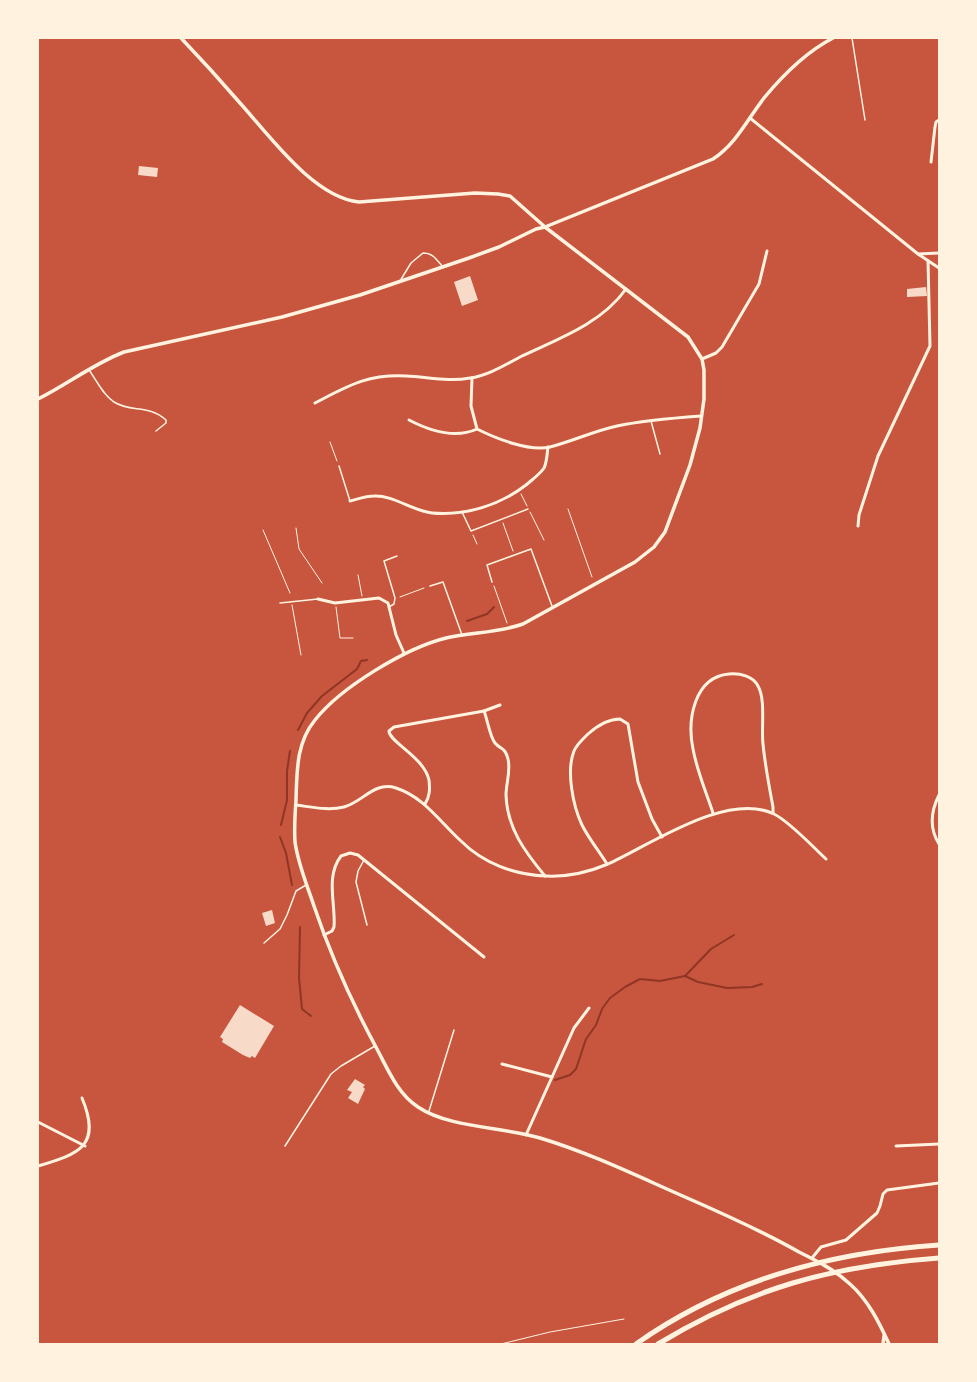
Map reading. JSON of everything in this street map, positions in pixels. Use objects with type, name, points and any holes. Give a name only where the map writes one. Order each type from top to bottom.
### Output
[{"type":"highway","points":[[636,1344],[689,1311],[739,1287],[775,1274],[843,1257],[896,1249],[939,1245]]},
{"type":"highway","points":[[658,1344],[700,1319],[789,1283],[849,1269],[901,1261],[939,1258]]},
{"type":"street","points":[[181,38],[284,152],[314,181],[338,197],[348,201],[359,202],[475,193],[505,194],[516,200],[545,227],[688,337],[702,359],[705,382],[701,416],[690,465],[665,532],[654,547],[620,571],[523,624],[509,629],[445,638],[404,653],[337,697],[310,726],[299,755],[295,843],[307,885],[339,974],[376,1046],[404,1096],[413,1104],[428,1113],[451,1121],[526,1134],[577,1151],[746,1224],[812,1258],[846,1280],[868,1304],[889,1344]]},
{"type":"street","points":[[38,399],[54,391],[102,360],[124,352],[282,317],[360,295],[499,247],[536,229],[545,227],[713,159],[732,144],[764,99],[795,66],[810,51],[833,38]]},
{"type":"street","points":[[750,118],[918,254],[939,268]]},
{"type":"street","points":[[932,162],[935,127],[936,122],[939,120]]},
{"type":"street","points":[[702,359],[716,353],[722,347],[759,284],[767,251]]},
{"type":"street","points":[[918,254],[939,252]]},
{"type":"street","points":[[858,526],[859,515],[878,456],[930,346],[928,261]]},
{"type":"street","points":[[315,403],[355,383],[370,378],[399,376],[457,380],[472,378],[496,369],[588,324],[614,305],[626,289]]},
{"type":"street","points":[[472,378],[471,406],[477,429]]},
{"type":"street","points":[[410,420],[421,426],[450,434],[470,432],[477,429],[512,444],[548,447],[603,429],[650,420],[701,416]]},
{"type":"street","points":[[350,501],[374,496],[384,497],[421,511],[433,513],[462,512],[481,508],[501,501],[539,475],[545,466],[548,447]]},
{"type":"street","points":[[318,599],[335,603],[381,598],[387,602],[396,635],[404,653]]},
{"type":"street","points":[[713,813],[692,748],[692,722],[698,695],[707,682],[717,676],[733,674],[751,679],[760,689],[762,742],[773,813]]},
{"type":"street","points":[[425,804],[430,793],[426,772],[414,756],[390,737],[388,731],[394,727],[484,711],[500,705]]},
{"type":"street","points":[[484,711],[495,742],[505,750],[510,766],[506,787],[507,804],[514,831],[522,848],[545,876]]},
{"type":"street","points":[[606,864],[582,825],[572,794],[571,778],[573,756],[578,744],[592,731],[607,721],[620,719],[628,724],[640,787],[652,819],[662,838]]},
{"type":"street","points":[[296,805],[325,808],[344,807],[360,799],[371,790],[383,786],[402,790],[425,804],[461,842],[483,858],[516,872],[545,876],[581,872],[606,864],[713,813],[744,809],[773,813],[826,859]]},
{"type":"street","points":[[939,795],[933,811],[932,826],[933,834],[939,844]]},
{"type":"street","points":[[324,935],[332,931],[334,927],[332,882],[339,858],[350,853],[358,855],[484,957]]},
{"type":"street","points":[[526,1134],[574,1028],[589,1008]]},
{"type":"street","points":[[502,1064],[552,1077]]},
{"type":"street","points":[[38,1166],[60,1159],[85,1146],[88,1137],[90,1117],[82,1098]]},
{"type":"street","points":[[38,1122],[85,1146]]},
{"type":"street","points":[[896,1146],[939,1144]]},
{"type":"street","points":[[812,1258],[825,1244],[843,1241],[877,1213],[883,1194],[887,1190],[939,1183]]},
{"type":"street","points":[[883,1344],[884,1334]]},
{"type":"lane","points":[[852,38],[864,120]]},
{"type":"lane","points":[[400,280],[411,263],[422,253],[429,253],[434,256],[442,266]]},
{"type":"lane","points":[[88,368],[105,394],[114,402],[122,406],[154,411],[166,420],[166,423],[156,431]]},
{"type":"lane","points":[[650,420],[660,454]]},
{"type":"lane","points":[[339,466],[350,501]]},
{"type":"lane","points":[[462,512],[471,531],[528,509]]},
{"type":"lane","points":[[492,582],[487,565],[531,549],[552,608]]},
{"type":"lane","points":[[389,607],[394,604],[395,598],[384,561],[397,556]]},
{"type":"lane","points":[[430,586],[443,582],[462,635]]},
{"type":"lane","points":[[280,603],[318,599]]},
{"type":"lane","points":[[364,860],[358,871],[356,882],[367,925]]},
{"type":"lane","points":[[264,943],[280,929],[296,891],[307,885]]},
{"type":"lane","points":[[428,1113],[454,1030]]},
{"type":"lane","points":[[285,1146],[331,1074],[341,1066],[376,1046]]},
{"type":"path","points":[[330,442],[339,466]]},
{"type":"path","points":[[519,490],[544,540]]},
{"type":"path","points":[[568,509],[592,577]]},
{"type":"path","points":[[501,519],[514,554]]},
{"type":"path","points":[[296,528],[299,549],[322,583]]},
{"type":"path","points":[[263,530],[290,593]]},
{"type":"path","points":[[471,531],[477,544]]},
{"type":"path","points":[[358,575],[363,600]]},
{"type":"path","points":[[492,582],[509,629]]},
{"type":"path","points":[[395,598],[424,588]]},
{"type":"path","points":[[291,601],[301,655]]},
{"type":"path","points":[[335,603],[340,638],[353,638]]},
{"type":"path","points":[[502,1344],[550,1332],[624,1319]]},
{"type":"building","points":[[139,166],[158,168],[157,177],[138,175]]},
{"type":"building","points":[[470,276],[478,300],[462,306],[454,282]]},
{"type":"building","points":[[926,287],[927,296],[907,297],[907,289]]},
{"type":"building","points":[[272,910],[275,923],[266,926],[262,913]]},
{"type":"building","points":[[240,1005],[274,1026],[255,1058],[252,1056],[250,1058],[243,1055],[222,1042],[223,1039],[220,1037]]},
{"type":"building","points":[[355,1079],[365,1085],[363,1087],[365,1089],[358,1104],[348,1098],[352,1092],[347,1090]]},
{"type":"waterway","points":[[467,621],[487,614],[494,607]]},
{"type":"waterway","points":[[298,730],[307,713],[322,696],[357,669],[361,661],[367,660]]},
{"type":"waterway","points":[[281,825],[287,800],[287,771],[290,751]]},
{"type":"waterway","points":[[280,837],[286,853],[292,885]]},
{"type":"waterway","points":[[300,927],[299,978],[302,1009],[311,1016]]},
{"type":"waterway","points":[[685,976],[711,949],[734,935]]},
{"type":"waterway","points":[[555,1080],[570,1075],[576,1069],[586,1039],[596,1025],[602,1009],[610,998],[625,987],[640,979],[660,981],[685,976],[698,982],[727,988],[752,987],[762,984]]}]
